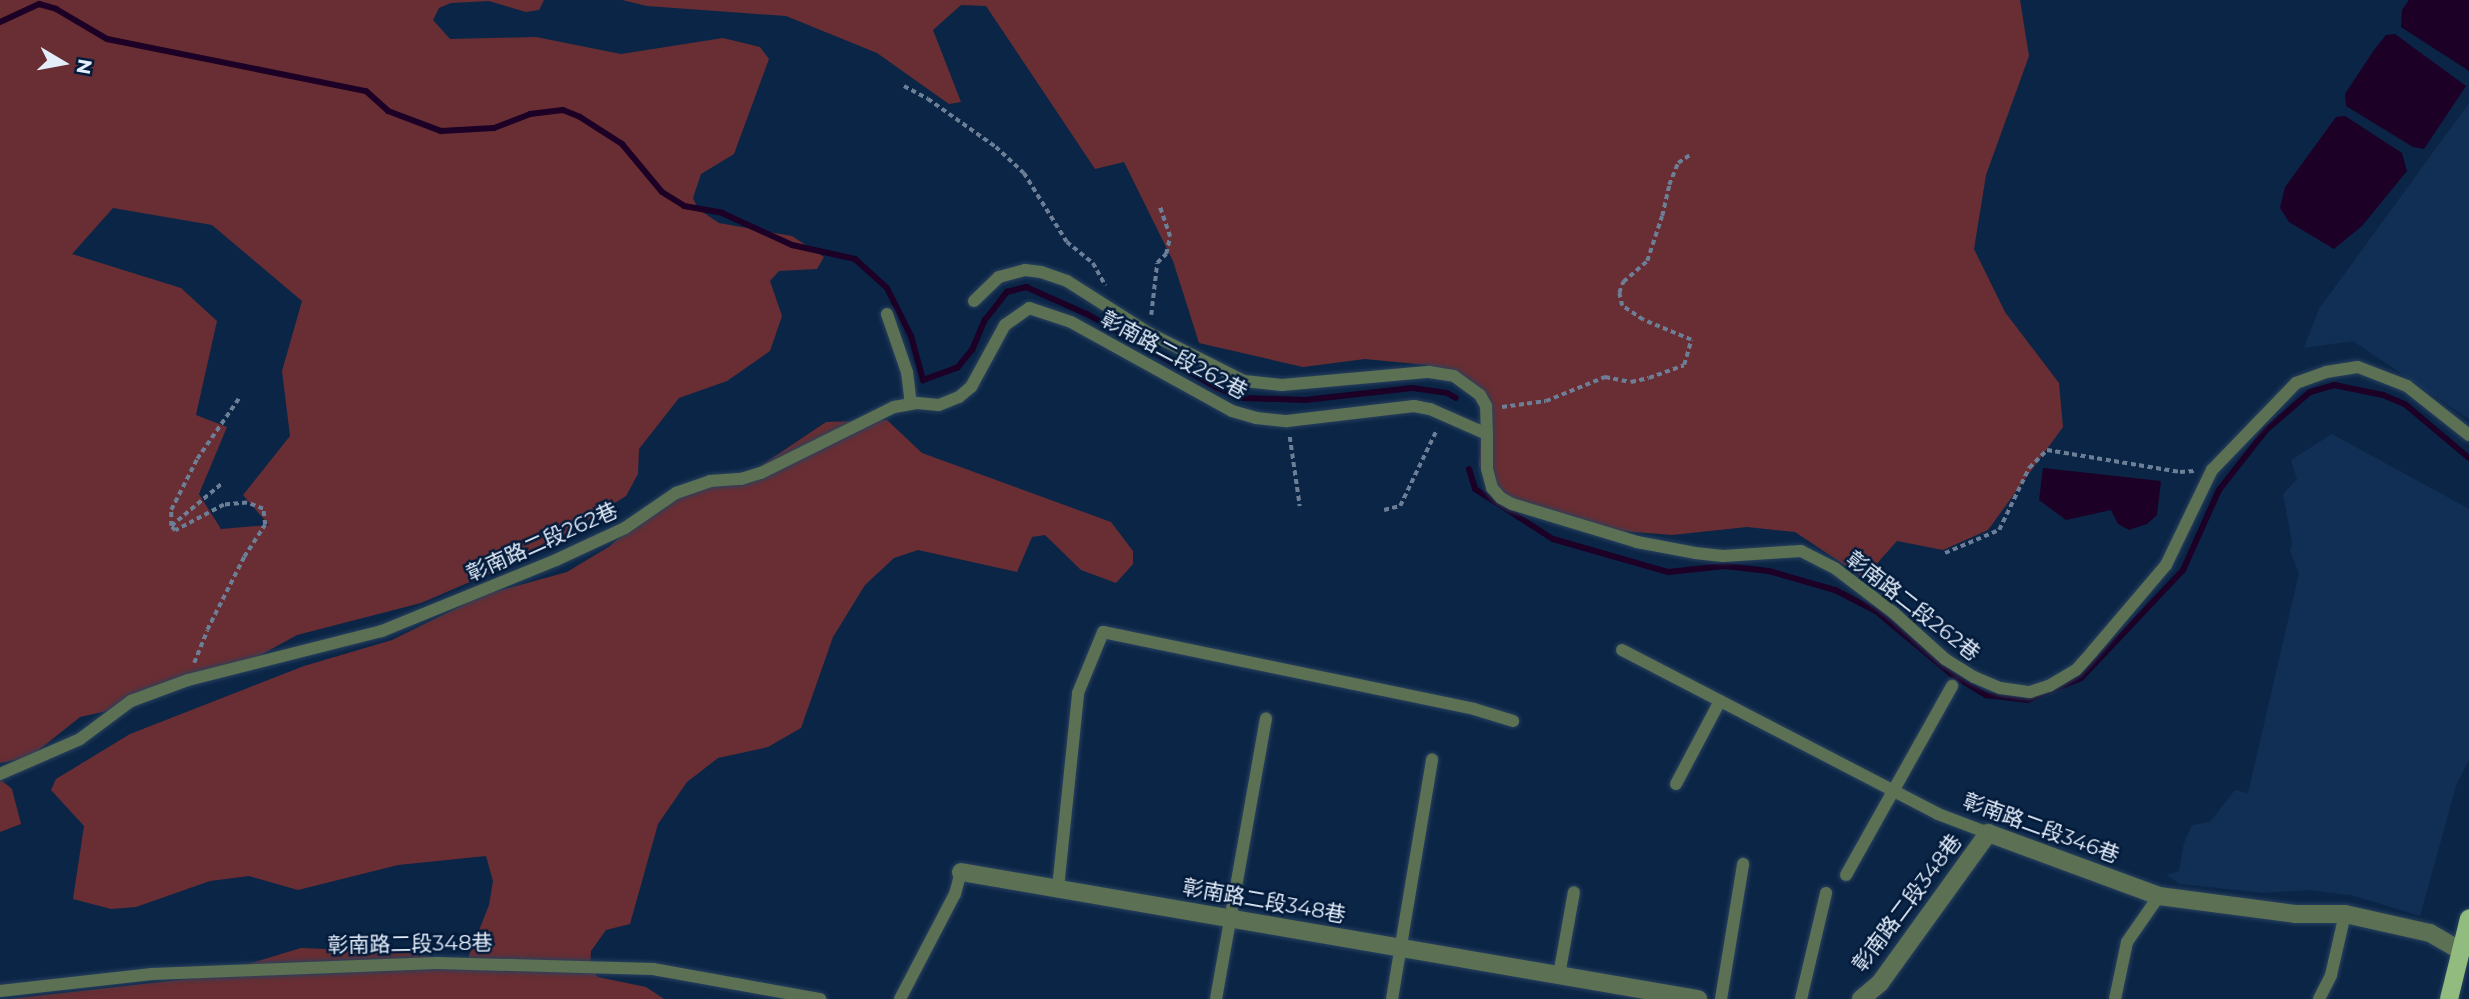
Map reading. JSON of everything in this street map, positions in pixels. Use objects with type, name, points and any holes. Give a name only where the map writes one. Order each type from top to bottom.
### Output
[{"type":"main road","points":[[2449,999],[2464,957],[2469,918]]},
{"type":"street","name":"彰南路二段348巷","points":[[1861,999],[1880,983],[1988,833]]},
{"type":"street","name":"彰南路二段346巷","points":[[1988,833],[2159,896],[2295,914],[2345,915],[2430,933],[2464,957]]},
{"type":"street","name":"彰南路二段348巷","points":[[961,872],[1698,999]]},
{"type":"lane","points":[[974,301],[999,277],[1025,270],[1067,281],[1149,333],[1244,381],[1282,385],[1429,372],[1454,376],[1480,395],[1486,406],[1487,434]]},
{"type":"lane","name":"彰南路二段262巷","points":[[0,774],[80,739],[131,701],[188,680],[382,631],[568,555],[625,528],[676,493],[710,481],[741,479],[761,473],[871,416],[911,404],[939,405],[959,397],[971,387],[1005,325],[1029,308],[1071,322],[1232,411],[1256,418],[1287,421],[1414,406],[1445,415],[1487,434],[1487,469],[1492,488],[1501,498],[1562,522],[1665,548],[1723,556],[1801,551],[1847,577],[1894,613],[1945,659],[1974,677],[2000,688],[2030,692],[2049,686],[2076,670],[2166,565],[2212,470],[2296,383],[2326,372],[2358,367],[2407,386],[2469,435]]},
{"type":"lane","points":[[887,314],[907,372],[911,404]]},
{"type":"lane","points":[[1058,888],[1078,694],[1103,632],[1474,709],[1513,721]]},
{"type":"lane","name":"彰南路二段346巷","points":[[1622,650],[1938,814],[1988,833]]},
{"type":"lane","points":[[1846,875],[1952,686]]},
{"type":"lane","points":[[1676,784],[1720,701]]},
{"type":"lane","points":[[1216,999],[1266,718]]},
{"type":"lane","points":[[1392,999],[1432,759]]},
{"type":"lane","points":[[1721,999],[1743,864]]},
{"type":"lane","name":"彰南路二段348巷","points":[[900,999],[954,894],[961,872]]},
{"type":"lane","points":[[1559,975],[1574,892]]},
{"type":"lane","points":[[1801,999],[1826,894]]},
{"type":"lane","points":[[2115,999],[2127,942],[2159,896]]},
{"type":"lane","points":[[2319,999],[2331,975],[2345,915]]},
{"type":"lane","name":"彰南路二段348巷","points":[[0,991],[152,974],[437,963],[653,969],[820,999]]},
{"type":"path","points":[[904,86],[928,99],[996,147],[1024,173],[1067,242],[1093,263],[1107,286],[1114,311]]},
{"type":"path","points":[[1486,406],[1506,407],[1546,401],[1605,377],[1631,382],[1684,365],[1691,340],[1643,320],[1622,306],[1619,293],[1623,282],[1647,261],[1669,185],[1678,163],[1690,155]]},
{"type":"path","points":[[1149,333],[1157,263],[1166,254],[1170,237],[1159,205]]},
{"type":"path","points":[[188,680],[207,630],[244,557],[265,525],[263,509],[247,503],[224,505],[175,531],[171,526],[171,510],[197,459],[240,397]]},
{"type":"path","points":[[1384,510],[1400,506],[1445,415]]},
{"type":"path","points":[[1287,421],[1300,506]]},
{"type":"path","points":[[1945,553],[1999,530],[2029,468],[2047,450],[2180,472],[2212,470]]},
{"type":"path","points":[[171,526],[221,484]]},
{"type":"shaded area","points":[[0,0],[544,0],[539,10],[526,12],[489,1],[451,3],[439,8],[433,20],[450,39],[536,37],[621,54],[723,38],[760,47],[769,59],[734,154],[701,174],[693,198],[698,209],[719,223],[792,236],[824,257],[817,269],[779,271],[770,281],[782,316],[770,351],[727,381],[679,398],[639,449],[638,474],[626,496],[528,557],[421,603],[297,635],[241,666],[143,703],[80,717],[30,757],[0,763]],"holes":[[[113,208],[212,225],[302,301],[282,371],[290,436],[243,495],[269,525],[221,529],[199,494],[227,427],[196,415],[217,321],[181,288],[72,254]]]},
{"type":"shaded area","points":[[622,0],[2020,0],[2029,56],[1986,175],[1974,249],[2005,312],[2059,383],[2063,427],[1988,530],[1943,550],[1897,541],[1864,578],[1795,532],[1747,527],[1672,535],[1620,531],[1518,502],[1495,488],[1479,466],[1483,410],[1475,395],[1427,365],[1365,359],[1303,367],[1199,343],[1173,261],[1124,162],[1095,169],[986,6],[961,5],[933,30],[961,102],[949,104],[877,53],[786,16],[647,6]]},
{"type":"shaded area","points":[[2409,0],[2469,0],[2469,71],[2401,27],[2402,10]]},
{"type":"shaded area","points":[[2395,34],[2466,86],[2424,149],[2413,147],[2346,106],[2345,94],[2374,50],[2386,35]]},
{"type":"shaded area","points":[[2469,103],[2469,419],[2353,341],[2304,348],[2319,309]]},
{"type":"shaded area","points":[[2345,116],[2402,153],[2407,171],[2362,226],[2334,249],[2289,222],[2280,208],[2285,187],[2336,117]]},
{"type":"shaded area","points":[[887,420],[922,453],[1111,522],[1133,551],[1133,564],[1116,583],[1081,570],[1045,535],[1032,537],[1017,572],[918,550],[894,558],[865,585],[833,637],[801,728],[768,747],[718,758],[687,782],[658,824],[630,924],[606,930],[591,951],[590,968],[598,977],[646,987],[664,999],[9,999],[205,977],[301,948],[403,952],[466,963],[489,905],[493,881],[486,856],[398,865],[298,890],[249,876],[210,881],[136,907],[111,909],[73,899],[84,826],[51,790],[56,779],[130,734],[304,666],[392,640],[483,595],[567,572],[610,546],[674,487],[712,486],[759,467],[826,422]]},
{"type":"shaded area","points":[[2332,434],[2469,509],[2469,760],[2456,786],[2420,916],[2351,895],[2308,890],[2264,893],[2180,884],[2166,875],[2179,871],[2184,843],[2192,825],[2210,822],[2235,790],[2248,793],[2299,573],[2290,551],[2292,542],[2283,494],[2297,479],[2291,460]]},
{"type":"shaded area","points":[[2043,468],[2161,481],[2157,515],[2147,524],[2129,530],[2118,524],[2111,510],[2066,520],[2039,500]]},
{"type":"shaded area","points":[[0,779],[12,789],[21,824],[0,832]]},
{"type":"waterway","points":[[0,22],[39,4],[56,9],[107,39],[366,91],[388,111],[441,131],[494,128],[530,114],[563,110],[580,117],[622,144],[662,192],[684,206],[722,213],[792,245],[855,259],[887,288],[911,336],[923,380],[958,367],[972,350],[985,320],[1007,292],[1026,287],[1087,314],[1216,387],[1243,398],[1305,400],[1412,388],[1447,393],[1456,398]]},
{"type":"waterway","points":[[1469,469],[1475,489],[1553,539],[1668,572],[1725,566],[1769,571],[1835,590],[1876,611],[1951,674],[1986,695],[2028,700],[2081,678],[2183,570],[2219,490],[2266,430],[2310,392],[2334,385],[2383,395],[2406,405],[2469,458]]}]
